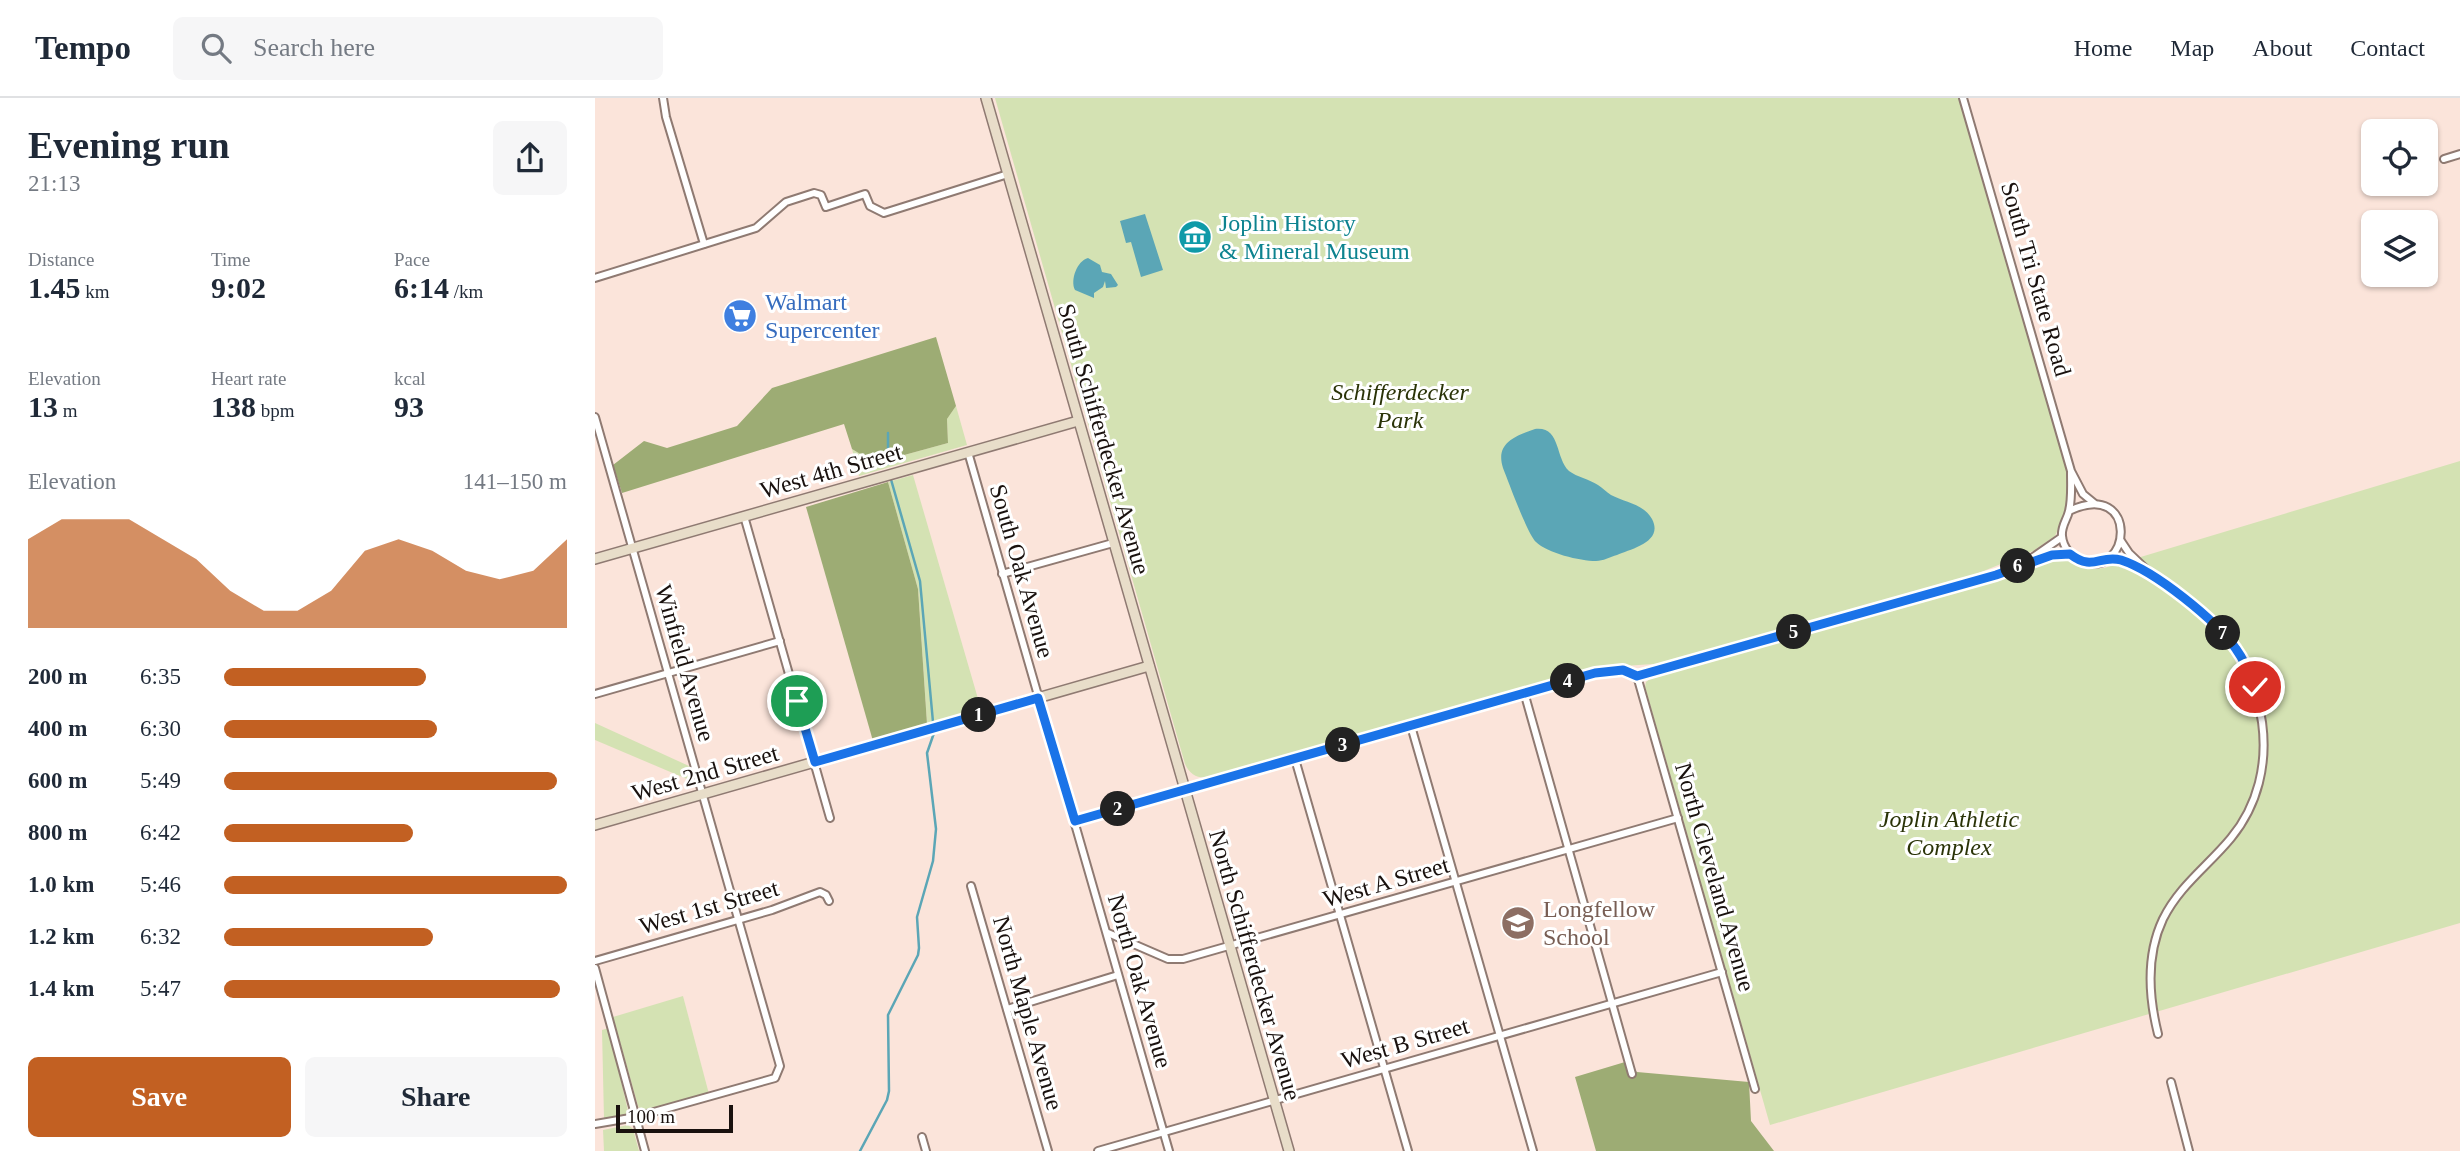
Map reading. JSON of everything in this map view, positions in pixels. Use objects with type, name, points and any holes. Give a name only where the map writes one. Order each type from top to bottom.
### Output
[{"type":"main road","name":"South Schifferdecker Avenue","points":[[986,98],[1184,790]]},
{"type":"main road","name":"West 4th Street","points":[[595,559],[1078,421]]},
{"type":"main road","name":"West 2nd Street","points":[[595,825],[1149,666]]},
{"type":"main road","name":"North Schifferdecker Avenue","points":[[1184,790],[1289,1151]]},
{"type":"street","points":[[663,98],[666,117],[704,244]]},
{"type":"street","name":"South Tri State Road","points":[[1963,98],[2071,471],[2083,494],[2094,503],[2110,508],[2118,517],[2122,529],[2121,541]]},
{"type":"street","points":[[2444,159],[2460,154]]},
{"type":"street","points":[[595,278],[756,228],[786,202],[814,193],[821,195],[826,207],[865,194],[870,206],[884,213],[1008,174]]},
{"type":"street","name":"Winfield Avenue","points":[[595,417],[780,1066],[775,1078],[636,1117]]},
{"type":"street","name":"South Oak Avenue","points":[[968,452],[1075,821]]},
{"type":"street","name":"South Tri State Road","points":[[2062,537],[2062,526],[2069,511],[2071,471]]},
{"type":"street","points":[[2069,511],[2086,503],[2094,503]]},
{"type":"street","points":[[744,516],[830,818]]},
{"type":"street","points":[[2021,565],[2062,537],[2070,554],[2087,563],[2106,559],[2116,552],[2121,541]]},
{"type":"street","points":[[2121,541],[2129,553],[2157,580]]},
{"type":"street","points":[[1002,574],[1114,542]]},
{"type":"street","points":[[1075,821],[1524,692],[1608,671],[1623,670],[1637,676],[1996,575],[2052,555],[2070,554]]},
{"type":"street","points":[[2106,559],[2120,560],[2157,580],[2201,611],[2237,649],[2255,687],[2263,724],[2261,768],[2250,805],[2242,821],[2232,837],[2200,868],[2173,901],[2162,922],[2151,965],[2150,988],[2158,1034]]},
{"type":"street","points":[[595,694],[780,641]]},
{"type":"street","name":"North Cleveland Avenue","points":[[1637,676],[1755,1089]]},
{"type":"street","points":[[1524,692],[1632,1074]]},
{"type":"street","points":[[1411,726],[1533,1151]]},
{"type":"street","points":[[1295,759],[1408,1151]]},
{"type":"street","name":"West A Street","points":[[1108,933],[1168,959],[1183,959],[1678,818]]},
{"type":"street","name":"North Oak Avenue","points":[[1075,821],[1169,1151]]},
{"type":"street","name":"North Maple Avenue","points":[[971,886],[1048,1151]]},
{"type":"street","name":"West 1st Street","points":[[595,961],[820,892],[826,895],[829,901]]},
{"type":"street","points":[[595,968],[645,1151]]},
{"type":"street","name":"West B Street","points":[[1098,1151],[1722,972]]},
{"type":"street","points":[[1007,1009],[1118,975]]},
{"type":"street","points":[[2171,1082],[2189,1151]]},
{"type":"street","points":[[595,1124],[636,1117]]},
{"type":"street","points":[[922,1137],[926,1151]]},
{"type":"green space","name":"Schifferdecker Park","points":[[995,98],[1961,98],[2068,470],[2071,488],[2067,508],[2055,536],[2033,551],[1949,585],[1668,663],[1595,668],[1210,777],[1198,777],[1189,771],[1185,764]]},
{"type":"green space","points":[[936,337],[956,406],[947,419],[948,443],[875,463],[852,449],[844,424],[622,493],[613,465],[644,441],[667,448],[737,426],[772,388]]},
{"type":"green space","points":[[956,406],[967,445],[859,476],[852,449],[875,463],[948,443],[947,419]]},
{"type":"green space","name":"Joplin Athletic Complex","points":[[2460,461],[2460,923],[1770,1125],[1645,687],[1646,682],[1651,678],[2001,579],[2053,559],[2069,560],[2089,569],[2104,568]]},
{"type":"green space","points":[[913,475],[981,709],[927,724],[918,589],[888,482]]},
{"type":"green space","points":[[888,482],[918,589],[927,724],[873,741],[806,507]]},
{"type":"green space","points":[[595,723],[689,766],[694,782],[595,740]]},
{"type":"green space","points":[[683,996],[709,1094],[642,1111],[638,1106],[613,1017]]},
{"type":"green space","points":[[609,1028],[628,1111],[624,1116],[604,1119],[602,1030]]},
{"type":"green space","points":[[1625,1062],[1637,1072],[1749,1082],[1751,1121],[1774,1151],[1596,1151],[1575,1077]]},
{"type":"green space","points":[[628,1125],[633,1129],[639,1151],[604,1151],[603,1130]]},
{"type":"water","points":[[1145,214],[1163,270],[1141,277],[1131,242],[1126,243],[1120,221]]},
{"type":"water","points":[[1088,258],[1100,265],[1102,272],[1111,274],[1118,285],[1106,288],[1105,281],[1103,287],[1094,293],[1094,298],[1075,290],[1074,286],[1078,267]]},
{"type":"water","points":[[1535,429],[1549,432],[1569,471],[1648,514],[1655,527],[1650,539],[1630,550],[1596,561],[1564,556],[1536,542],[1518,507],[1501,459],[1504,447],[1509,442]]},
{"type":"waterway","points":[[888,433],[888,464]]},
{"type":"waterway","points":[[890,476],[920,581],[933,722]]},
{"type":"waterway","points":[[860,1151],[887,1100],[889,1091],[888,1015],[918,955],[917,917],[933,861],[936,829],[927,753],[934,733]]},
{"type":"place","name":"Joplin History & Mineral Museum","points":[[1195,237]]},
{"type":"place","name":"Walmart Supercenter","points":[[740,316]]},
{"type":"place","name":"Longfellow School","points":[[1518,923]]},
{"type":"route","points":[[797,701],[815,762],[1038,698],[1075,821],[1524,692],[1608,671],[1623,670],[1637,676],[1996,575],[2052,555],[2070,554],[2087,563],[2106,559],[2120,560],[2157,580],[2201,611],[2237,649],[2255,687]]}]
